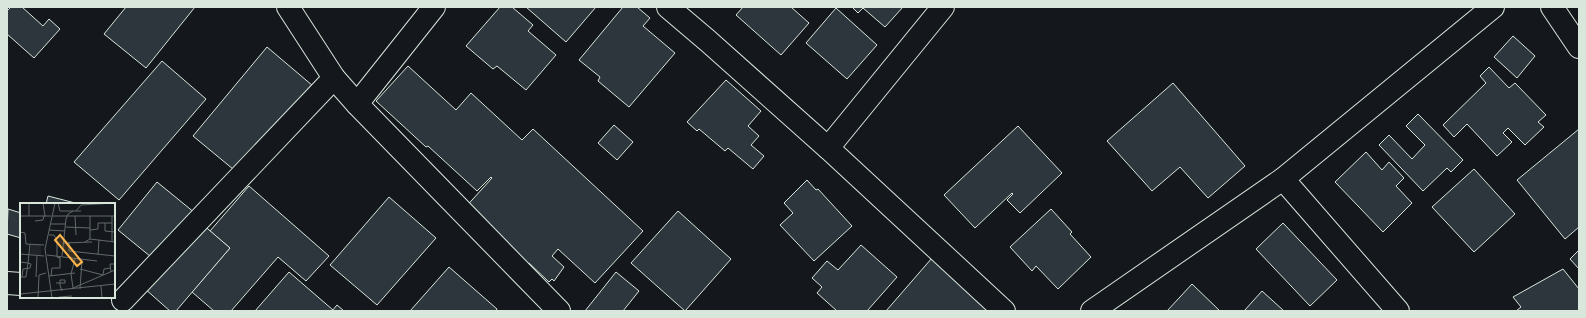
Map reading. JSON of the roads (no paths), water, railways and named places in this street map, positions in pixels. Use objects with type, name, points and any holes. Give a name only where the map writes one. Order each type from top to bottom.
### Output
[{"type":"street","points":[[288,7],[334,78],[357,104],[559,311]]},
{"type":"street","points":[[357,104],[434,7]]},
{"type":"street","points":[[668,7],[828,148],[1004,311]]},
{"type":"street","points":[[828,148],[943,7]]},
{"type":"street","points":[[1107,307],[1283,179],[1493,7]]},
{"type":"street","points":[[1552,7],[1579,47]]},
{"type":"street","points":[[123,303],[334,78]]},
{"type":"street","points":[[1283,179],[1398,311]]},
{"type":"street","points":[[7,283],[20,284]]}]
